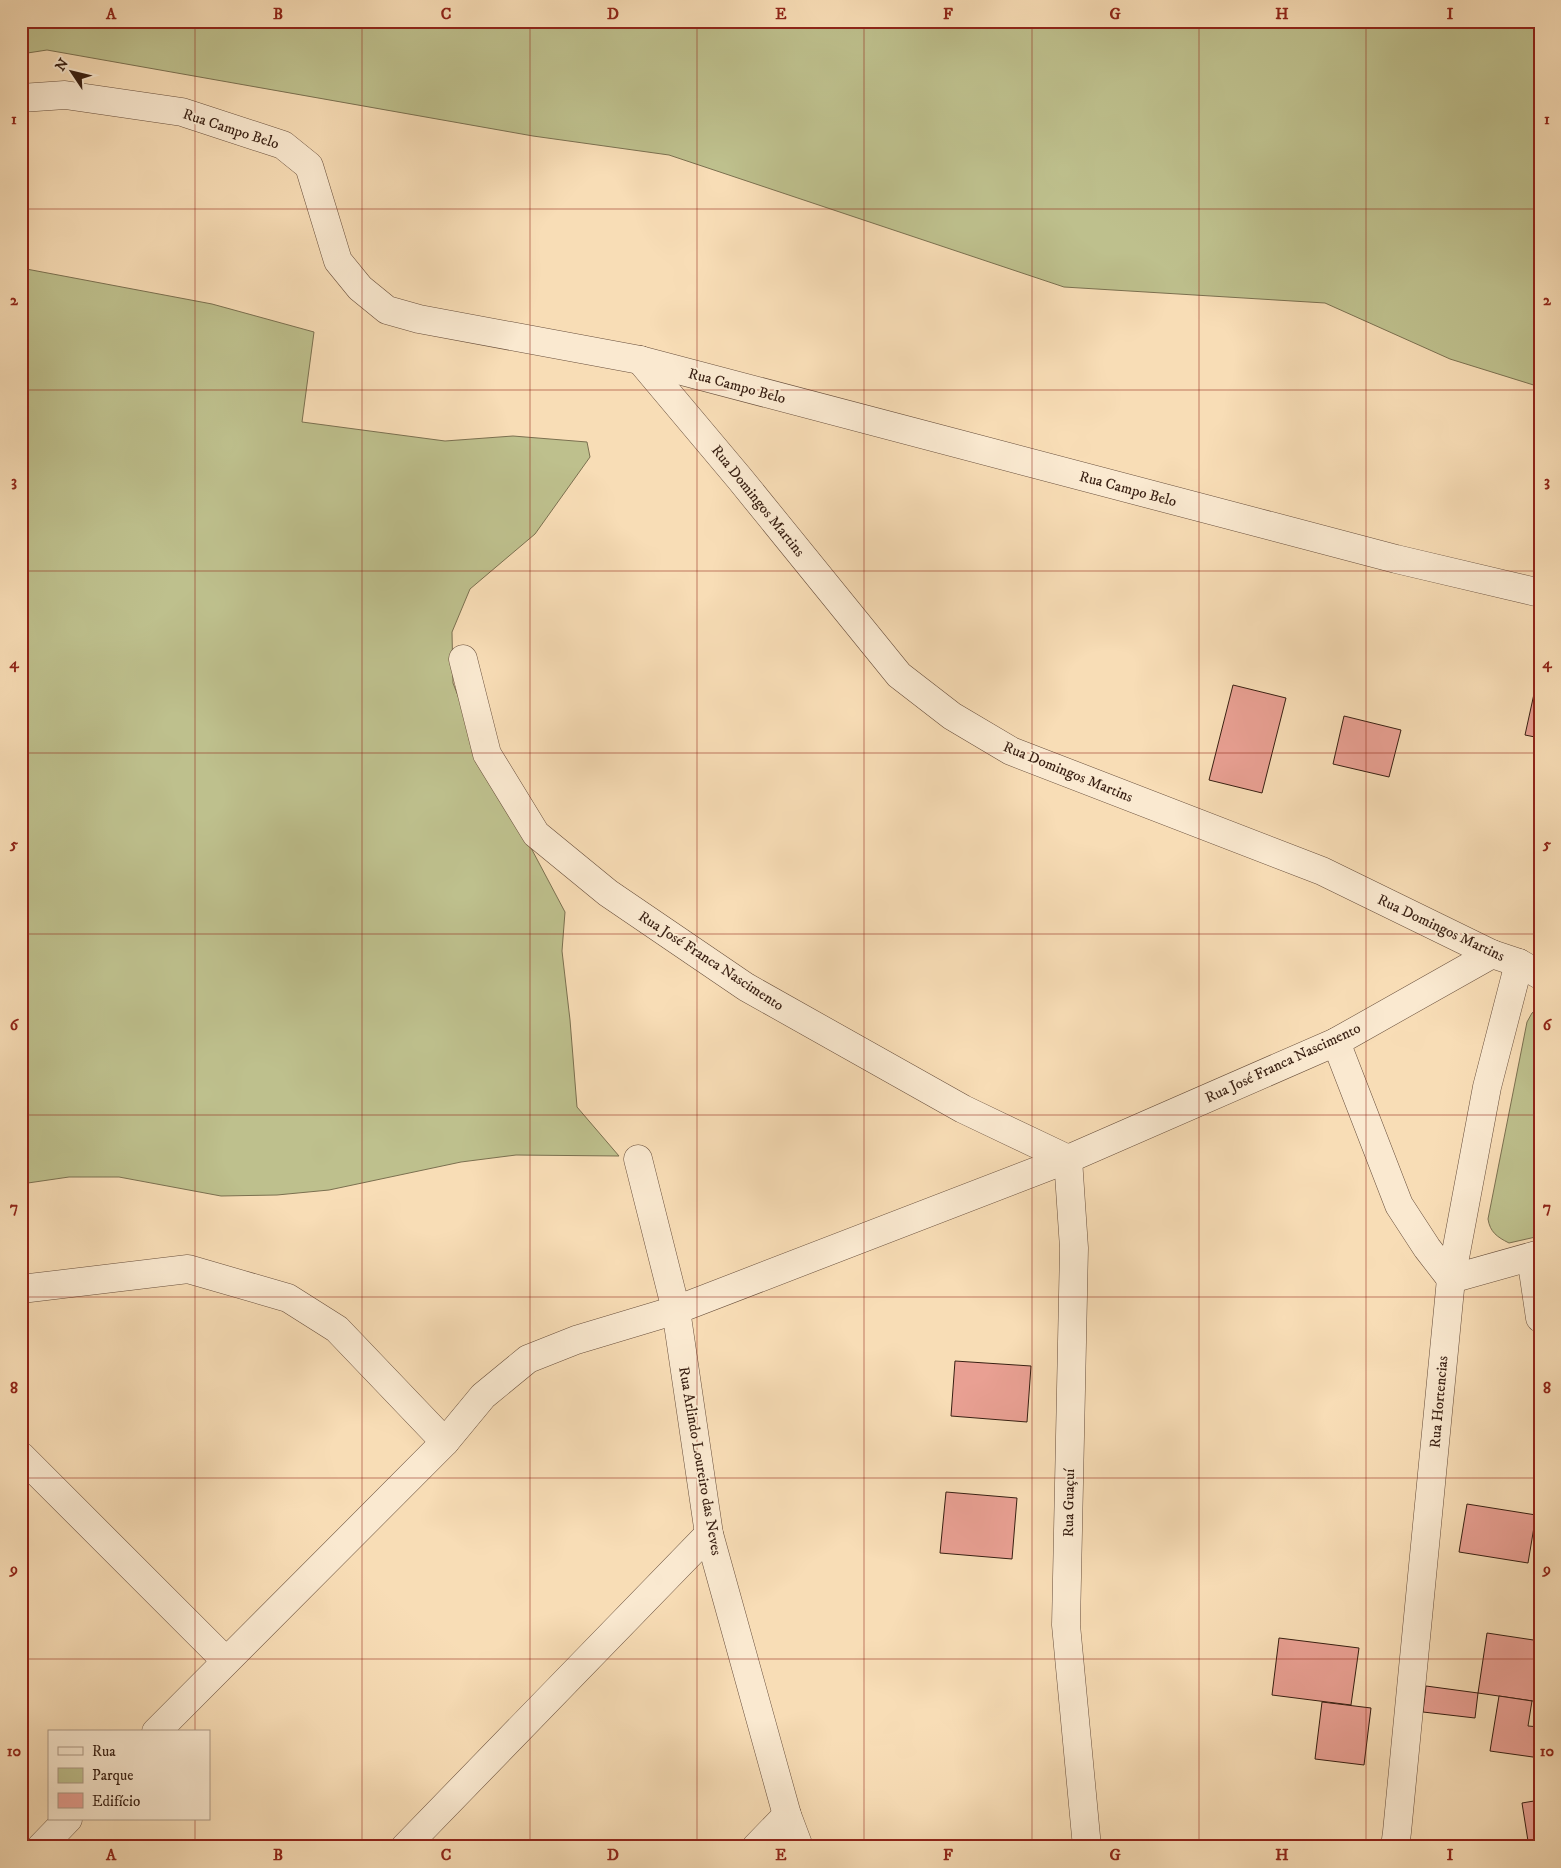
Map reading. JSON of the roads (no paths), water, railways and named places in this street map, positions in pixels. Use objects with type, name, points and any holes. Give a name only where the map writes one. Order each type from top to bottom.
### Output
[{"type":"street","name":"Rua Campo Belo","points":[[21,98],[65,95],[182,112],[283,145],[309,166],[338,261],[360,288],[387,310],[419,319],[640,360],[1367,551],[1540,593]]},
{"type":"street","name":"Rua Domingos Martins","points":[[640,360],[740,479],[899,675],[952,716],[1011,751],[1322,870],[1492,954],[1529,969]]},
{"type":"street","name":"Rua José Franca Nascimento","points":[[463,659],[487,754],[536,834],[608,893],[746,987],[963,1109],[1068,1159]]},
{"type":"street","name":"Rua José Franca Nascimento","points":[[158,1730],[445,1442],[483,1396],[528,1359],[576,1340],[676,1310],[1068,1159],[1336,1042],[1492,954]]},
{"type":"street","name":"Rua Hortencias","points":[[1395,1847],[1451,1278],[1487,1086],[1529,969]]},
{"type":"street","points":[[1336,1042],[1399,1205],[1427,1248],[1451,1278],[1536,1256],[1540,1318]]},
{"type":"street","name":"Rua Arlindo Loureiro das Neves","points":[[638,1159],[676,1310],[709,1534],[787,1815],[799,1847]]},
{"type":"street","name":"Rua Guaçuí","points":[[1068,1159],[1074,1248],[1066,1626],[1087,1847]]},
{"type":"street","points":[[21,1289],[188,1269],[288,1298],[337,1329],[445,1442]]},
{"type":"street","points":[[21,1456],[226,1661]]},
{"type":"street","points":[[405,1847],[709,1534]]},
{"type":"street","points":[[756,1847],[787,1815]]},
{"type":"street","points":[[41,1847],[67,1820]]}]
